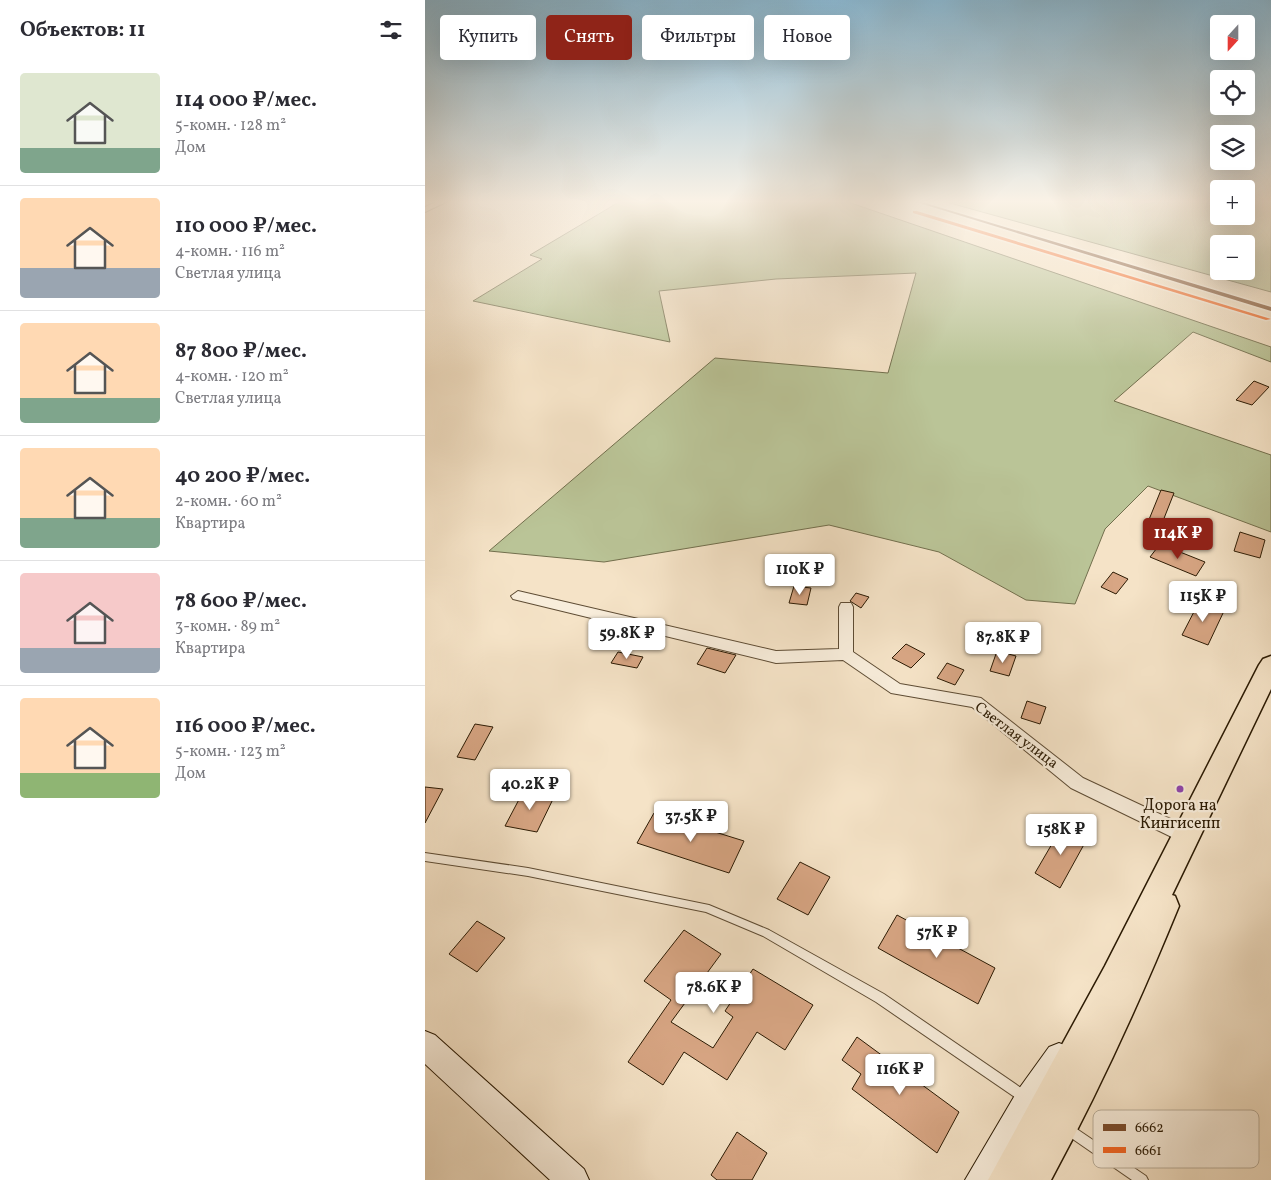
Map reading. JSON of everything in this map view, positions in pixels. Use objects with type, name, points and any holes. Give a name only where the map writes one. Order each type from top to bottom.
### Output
[{"type":"main road","points":[[1007,1180],[1116,977],[1188,836],[1271,664]]},
{"type":"main road","points":[[981,1180],[1045,1112],[1159,925],[1188,836]]},
{"type":"main road","points":[[425,1045],[573,1180]]},
{"type":"main road","points":[[1032,1180],[1045,1112]]},
{"type":"street","points":[[518,596],[776,657],[846,654],[846,607]]},
{"type":"street","name":"Светлая улица","points":[[846,654],[897,689],[976,702],[1077,783],[1188,836]]},
{"type":"lane","points":[[425,857],[528,872],[706,908],[766,933],[880,998],[1093,1146]]},
{"type":"lane","points":[[1125,1168],[1142,1180]]},
{"type":"green space","points":[[536,257],[1009,257],[1271,347],[1271,362],[1193,332],[1114,401],[1271,455],[1271,532],[1148,486],[1105,529],[1075,604],[1026,600],[939,552],[829,525],[604,562],[489,551],[715,358],[888,373],[916,273],[776,279],[659,291],[670,342],[473,301],[542,259]]},
{"type":"green space","points":[[1145,257],[1210,257],[1210,275]]},
{"type":"green space","points":[[1255,257],[1271,257],[1271,292],[1228,280],[1255,280]]},
{"type":"building","points":[[1254,381],[1269,387],[1252,405],[1236,400]]},
{"type":"building","points":[[1161,490],[1174,493],[1161,526],[1148,522]]},
{"type":"building","points":[[1240,532],[1265,540],[1260,558],[1234,551]]},
{"type":"building","points":[[1160,544],[1205,562],[1196,576],[1150,557]]},
{"type":"building","points":[[1113,572],[1128,579],[1116,594],[1101,587]]},
{"type":"building","points":[[794,586],[811,588],[807,605],[789,603]]},
{"type":"building","points":[[856,593],[869,597],[861,608],[850,601]]},
{"type":"building","points":[[1199,602],[1224,611],[1208,645],[1182,635]]},
{"type":"building","points":[[906,644],[925,654],[911,668],[892,658]]},
{"type":"building","points":[[707,648],[736,655],[725,673],[697,664]]},
{"type":"building","points":[[997,651],[1016,656],[1009,676],[990,671]]},
{"type":"building","points":[[618,652],[643,657],[637,668],[611,663]]},
{"type":"building","points":[[947,663],[964,670],[955,685],[937,678]]},
{"type":"building","points":[[1027,701],[1046,707],[1040,724],[1021,718]]},
{"type":"building","points":[[475,724],[493,727],[475,760],[457,757]]},
{"type":"building","points":[[425,787],[443,789],[425,823]]},
{"type":"building","points":[[524,790],[555,795],[537,832],[505,826]]},
{"type":"building","points":[[654,813],[744,841],[729,873],[637,843]]},
{"type":"building","points":[[1063,825],[1087,839],[1060,888],[1035,873]]},
{"type":"building","points":[[800,862],[830,877],[808,915],[777,899]]},
{"type":"building","points":[[897,915],[995,968],[978,1004],[878,948]]},
{"type":"building","points":[[477,921],[505,938],[477,972],[449,954]]},
{"type":"building","points":[[684,930],[721,954],[671,1022],[713,1048],[733,1017],[725,1011],[753,969],[813,1005],[785,1050],[757,1032],[727,1080],[684,1052],[663,1085],[628,1062],[671,1000],[644,981]]},
{"type":"building","points":[[857,1037],[959,1112],[937,1153],[852,1089],[861,1074],[842,1060]]},
{"type":"building","points":[[737,1132],[767,1153],[752,1180],[717,1180],[711,1175]]},
{"type":"transit line","name":"6661","points":[[1064,257],[1268,319]]},
{"type":"transit line","name":"6662","points":[[1100,257],[1271,309]]},
{"type":"place","name":"Дорога на Кингисепп","points":[[1180,789]]}]
